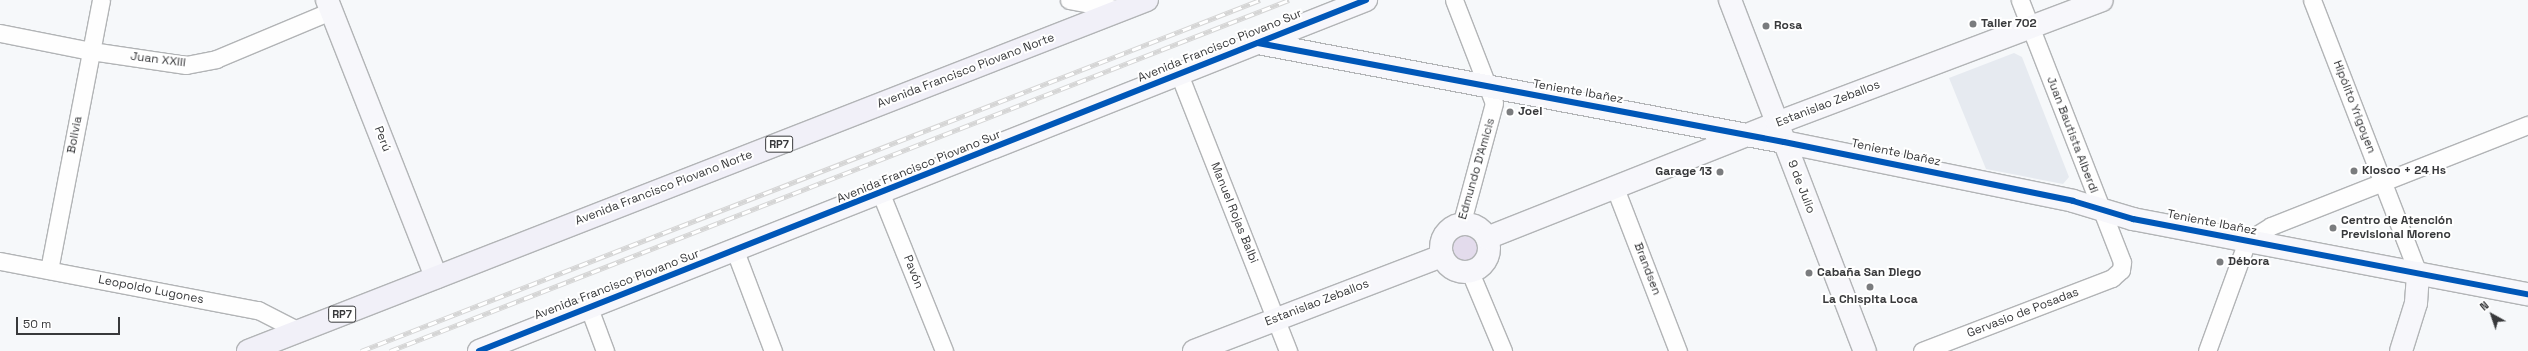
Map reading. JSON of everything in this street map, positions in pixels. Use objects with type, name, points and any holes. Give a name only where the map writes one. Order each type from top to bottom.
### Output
[{"type":"main road","name":"Avenida Francisco Piovano Norte","points":[[248,351],[1147,0]]},
{"type":"street","name":"Bolivia","points":[[48,270],[101,0]]},
{"type":"street","points":[[1069,0],[1122,10]]},
{"type":"street","name":"Avenida Francisco Piovano Sur","points":[[479,351],[881,194],[1366,0]]},
{"type":"street","name":"Edmundo D'Amicis","points":[[1454,0],[1490,87],[1493,113],[1461,225]]},
{"type":"street","name":"9 de Julio","points":[[1730,0],[1865,351]]},
{"type":"street","name":"Juan Bautista Alberdi","points":[[2020,0],[2122,262],[2121,270]]},
{"type":"street","name":"Estanislao Zeballos","points":[[1487,238],[1749,135],[1781,132],[2102,0]]},
{"type":"street","name":"Hipólito Yrigoyen","points":[[2312,0],[2418,273],[2416,303],[2401,351]]},
{"type":"street","name":"Juan XXIII","points":[[0,33],[91,51],[186,65],[216,59],[329,5]]},
{"type":"street","name":"Perú","points":[[329,5],[436,277]]},
{"type":"street","name":"Teniente Ibañez","points":[[1258,42],[1749,135]]},
{"type":"street","name":"Manuel Rojas Balbi","points":[[1179,74],[1288,351]]},
{"type":"street","points":[[2208,351],[2247,241],[2271,226],[2528,125]]},
{"type":"street","name":"Teniente Ibañez","points":[[1781,132],[2073,201],[2133,220],[2528,294]]},
{"type":"street","name":"Brandsen","points":[[1615,188],[1678,351]]},
{"type":"street","name":"Pavón","points":[[881,194],[944,351]]},
{"type":"street","points":[[1461,225],[1480,229],[1487,238],[1486,258],[1470,272],[1448,266],[1442,256],[1442,240],[1461,225]]},
{"type":"street","points":[[735,251],[773,351]]},
{"type":"street","name":"Estanislao Zeballos","points":[[1194,351],[1442,256]]},
{"type":"street","name":"Leopoldo Lugones","points":[[0,261],[258,310],[299,331]]},
{"type":"street","name":"Gervasio de Posadas","points":[[1922,351],[2112,278],[2121,270]]},
{"type":"street","points":[[1470,272],[1503,351]]},
{"type":"street","points":[[589,308],[605,351]]},
{"type":"shaded area","points":[[2014,53],[2022,57],[2069,177],[2063,184],[1986,169],[1949,78]]},
{"type":"shaded area","points":[[1463,233],[1474,237],[1478,248],[1474,259],[1463,263],[1452,259],[1448,248],[1452,237]]},
{"type":"railway","points":[[361,351],[1260,0]]},
{"type":"railway","points":[[390,351],[1289,0]]},
{"type":"cycle path","points":[[479,351],[1366,0]]},
{"type":"cycle path","points":[[1258,43],[1784,142],[2073,201],[2133,219],[2528,294]]},
{"type":"place","name":"Taller 702","points":[[1973,24]]},
{"type":"place","name":"Rosa","points":[[1766,26]]},
{"type":"place","name":"Joel","points":[[1510,112]]},
{"type":"place","name":"Kiosco + 24 Hs","points":[[2354,171]]},
{"type":"place","name":"Garage 13","points":[[1720,172]]},
{"type":"place","name":"Centro de Atención Previsional Moreno","points":[[2333,228]]},
{"type":"place","name":"Débora","points":[[2220,262]]},
{"type":"place","name":"Cabaña San Diego","points":[[1809,273]]},
{"type":"place","name":"La Chispita Loca","points":[[1870,287]]}]
